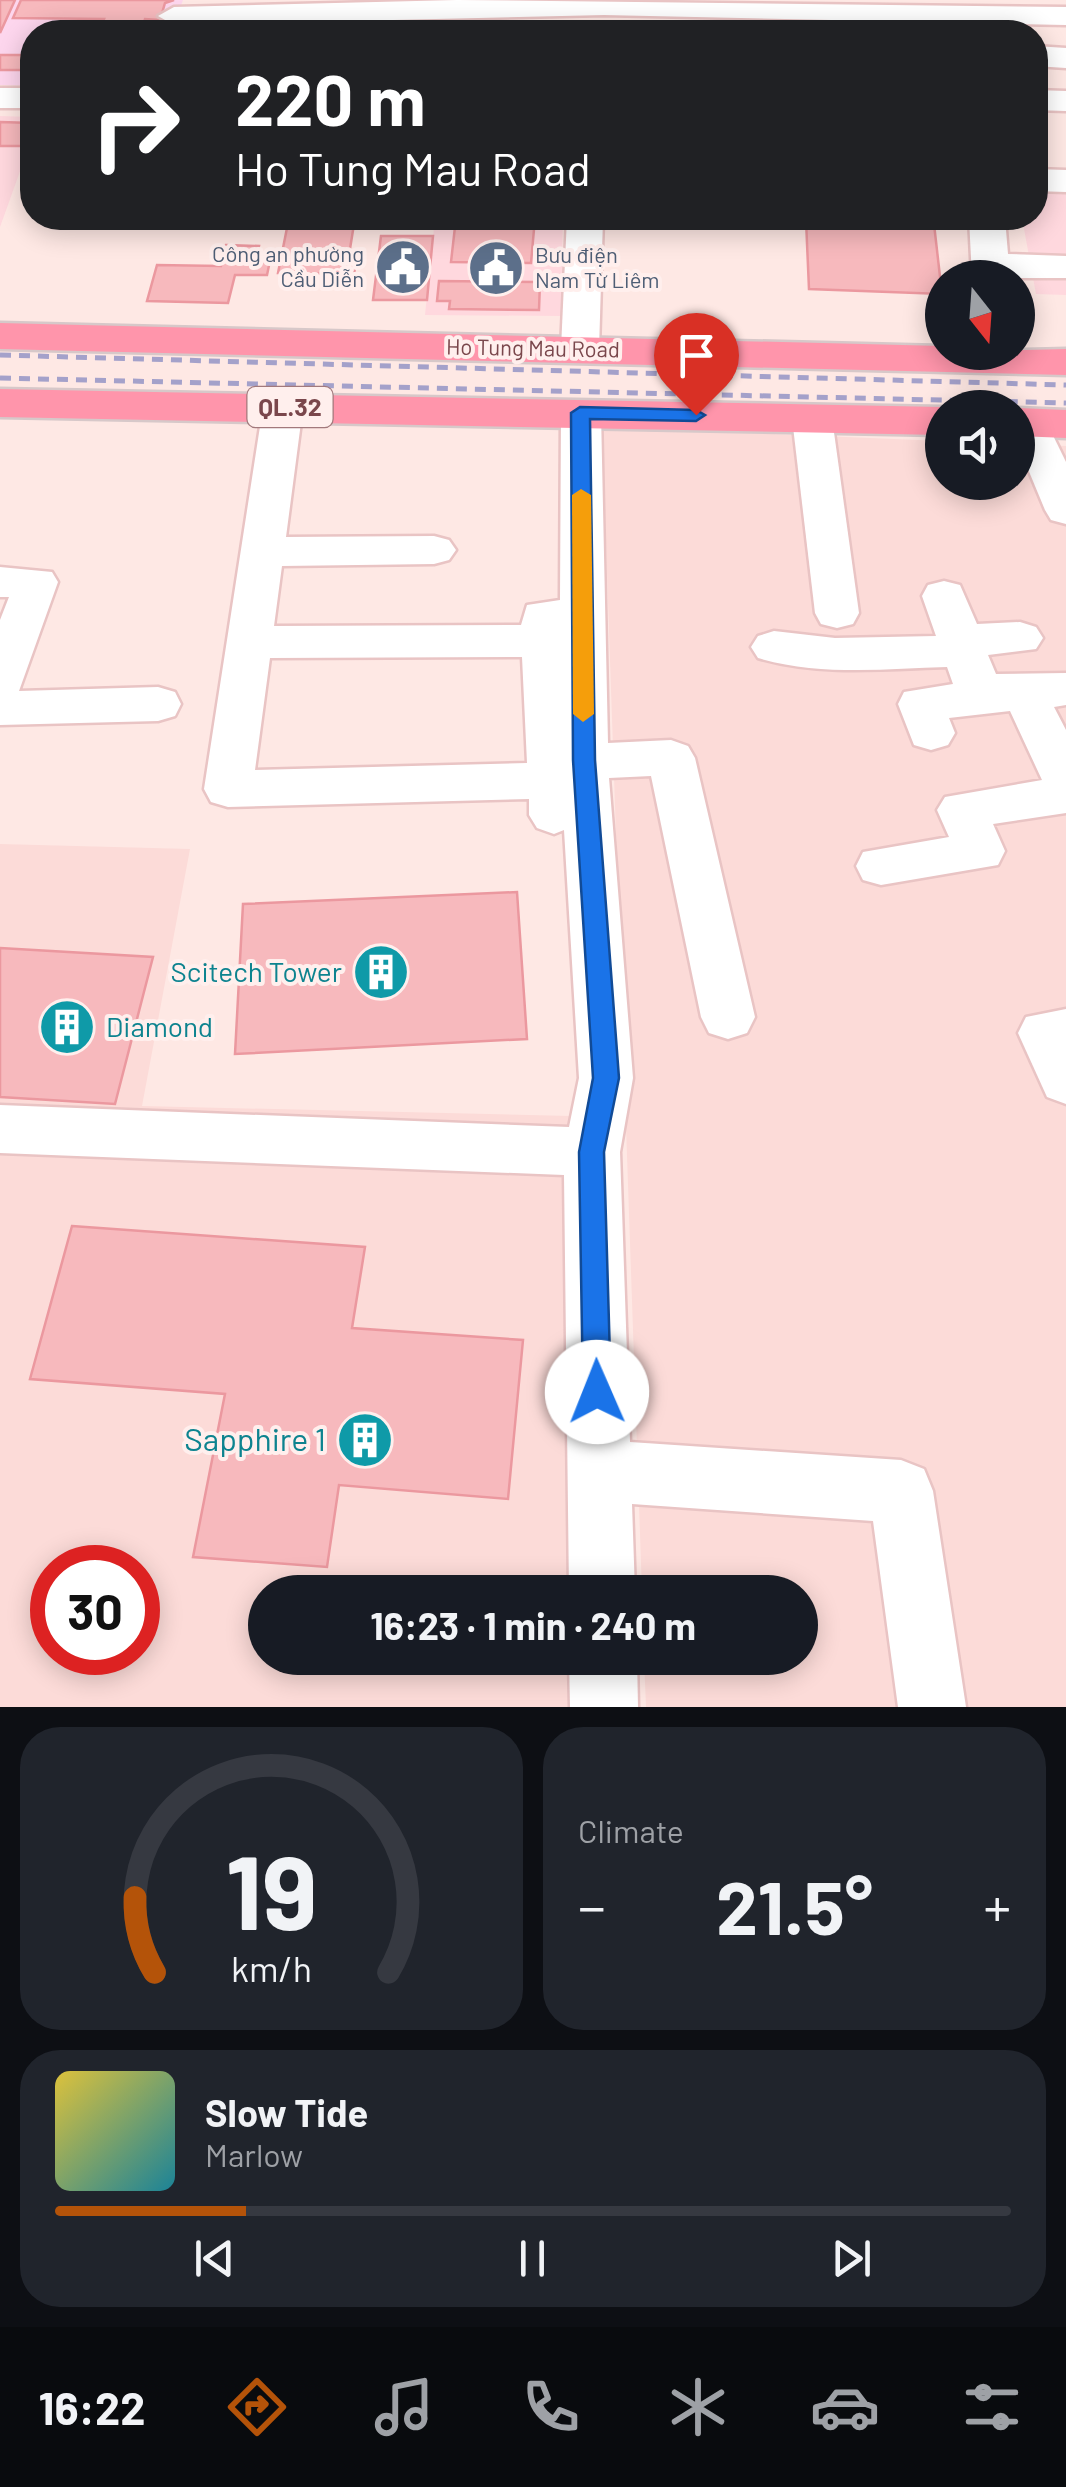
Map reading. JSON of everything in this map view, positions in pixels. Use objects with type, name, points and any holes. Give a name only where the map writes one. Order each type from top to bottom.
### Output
[{"type":"highway","name":"Ho Tung Mau Road","points":[[0,336],[925,354]]},
{"type":"highway","points":[[273,406],[274,342]]},
{"type":"highway","points":[[580,348],[580,413]]},
{"type":"highway","name":"Ho Tung Mau Road","points":[[1035,359],[1066,362]]},
{"type":"highway","name":"QL.32","points":[[0,403],[925,420]]},
{"type":"street","points":[[175,16],[384,4],[510,3],[1066,16]]},
{"type":"street","points":[[580,348],[585,230]]},
{"type":"street","points":[[987,230],[989,260]]},
{"type":"street","points":[[1035,269],[1066,268]]},
{"type":"street","points":[[273,406],[260,552],[228,788],[567,770],[671,758],[728,1016]]},
{"type":"street","points":[[580,413],[556,624],[567,770],[592,876],[606,1078],[592,1152],[601,1575]]},
{"type":"street","points":[[812,418],[838,612]]},
{"type":"street","points":[[1037,423],[1066,510]]},
{"type":"street","points":[[260,552],[434,550]]},
{"type":"street","points":[[0,582],[36,582],[0,683]]},
{"type":"street","points":[[944,596],[979,692],[1046,692]]},
{"type":"street","points":[[248,642],[556,624]]},
{"type":"street","points":[[774,647],[835,654],[963,646],[1020,638]]},
{"type":"street","points":[[931,733],[921,704],[1046,692]]},
{"type":"street","points":[[1046,692],[1066,780]]},
{"type":"street","points":[[0,708],[158,704]]},
{"type":"street","points":[[881,866],[980,851],[962,810],[1066,795]]},
{"type":"street","points":[[1066,1031],[1045,1033],[1066,1081]]},
{"type":"street","points":[[0,1130],[592,1152]]},
{"type":"street","points":[[598,1472],[901,1491],[932,1707]]},
{"type":"street","points":[[603,1675],[604,1707]]},
{"type":"shaded area","points":[[0,0],[183,0],[176,20],[20,20],[20,86],[0,85]]},
{"type":"shaded area","points":[[0,116],[20,117],[20,171],[0,227]]},
{"type":"shaded area","points":[[1048,193],[1066,194],[1066,295],[1036,294],[1035,260],[1030,260],[1024,230],[1048,230]]},
{"type":"shaded area","name":"Bưu điện Nam Từ Liêm","points":[[434,230],[563,230],[561,316],[425,315]]},
{"type":"shaded area","points":[[602,427],[925,440],[925,500],[1035,500],[1035,445],[1066,446],[1066,1707],[646,1707],[645,1675],[818,1675],[818,1575],[641,1575]]},
{"type":"shaded area","points":[[0,844],[190,849],[142,1106],[571,1116],[569,1575],[248,1575],[248,1675],[569,1675],[568,1707],[0,1707]]},
{"type":"building","points":[[0,0],[15,0],[0,33]]},
{"type":"building","points":[[21,0],[174,0],[165,3],[160,20],[13,18]]},
{"type":"building","points":[[318,19],[494,19],[494,20]]},
{"type":"building","points":[[0,55],[20,55],[20,70],[0,70]]},
{"type":"building","points":[[0,122],[20,123],[20,146],[0,146]]},
{"type":"building","points":[[287,230],[353,230],[349,255],[357,255],[354,274],[278,273]]},
{"type":"building","points":[[455,230],[534,230],[531,263],[451,262]]},
{"type":"building","points":[[806,230],[935,230],[938,260],[925,260],[925,293],[809,289]]},
{"type":"building","points":[[381,236],[433,236],[427,300],[373,300]]},
{"type":"building","points":[[226,245],[259,246],[257,255],[271,256],[267,275],[235,275],[228,303],[147,301],[157,265],[221,266]]},
{"type":"building","points":[[439,281],[540,282],[539,310],[449,309],[450,301],[437,301]]},
{"type":"building","name":"Scitech Tower","points":[[517,892],[527,1039],[235,1054],[243,904]]},
{"type":"building","name":"Diamond","points":[[0,948],[153,957],[115,1104],[0,1097]]},
{"type":"building","name":"Sapphire 1","points":[[72,1226],[365,1247],[352,1328],[523,1340],[508,1499],[339,1485],[327,1567],[193,1557],[225,1394],[30,1379]]},
{"type":"railway","points":[[0,355],[1066,385]]},
{"type":"railway","points":[[0,378],[1066,403]]},
{"type":"slow traffic","points":[[581,495],[583,714]]},
{"type":"place","name":"Công an phường Cầu Diễn","points":[[403,267]]},
{"type":"place","name":"Bưu điện Nam Từ Liêm","points":[[496,268]]},
{"type":"place","name":"Scitech Tower","points":[[381,972]]},
{"type":"place","name":"Diamond","points":[[67,1027]]},
{"type":"place","name":"Sapphire 1","points":[[365,1440]]},
{"type":"route","points":[[597,1392],[592,1152],[602,1117],[606,1078],[584,760],[580,413],[696,415]]}]
